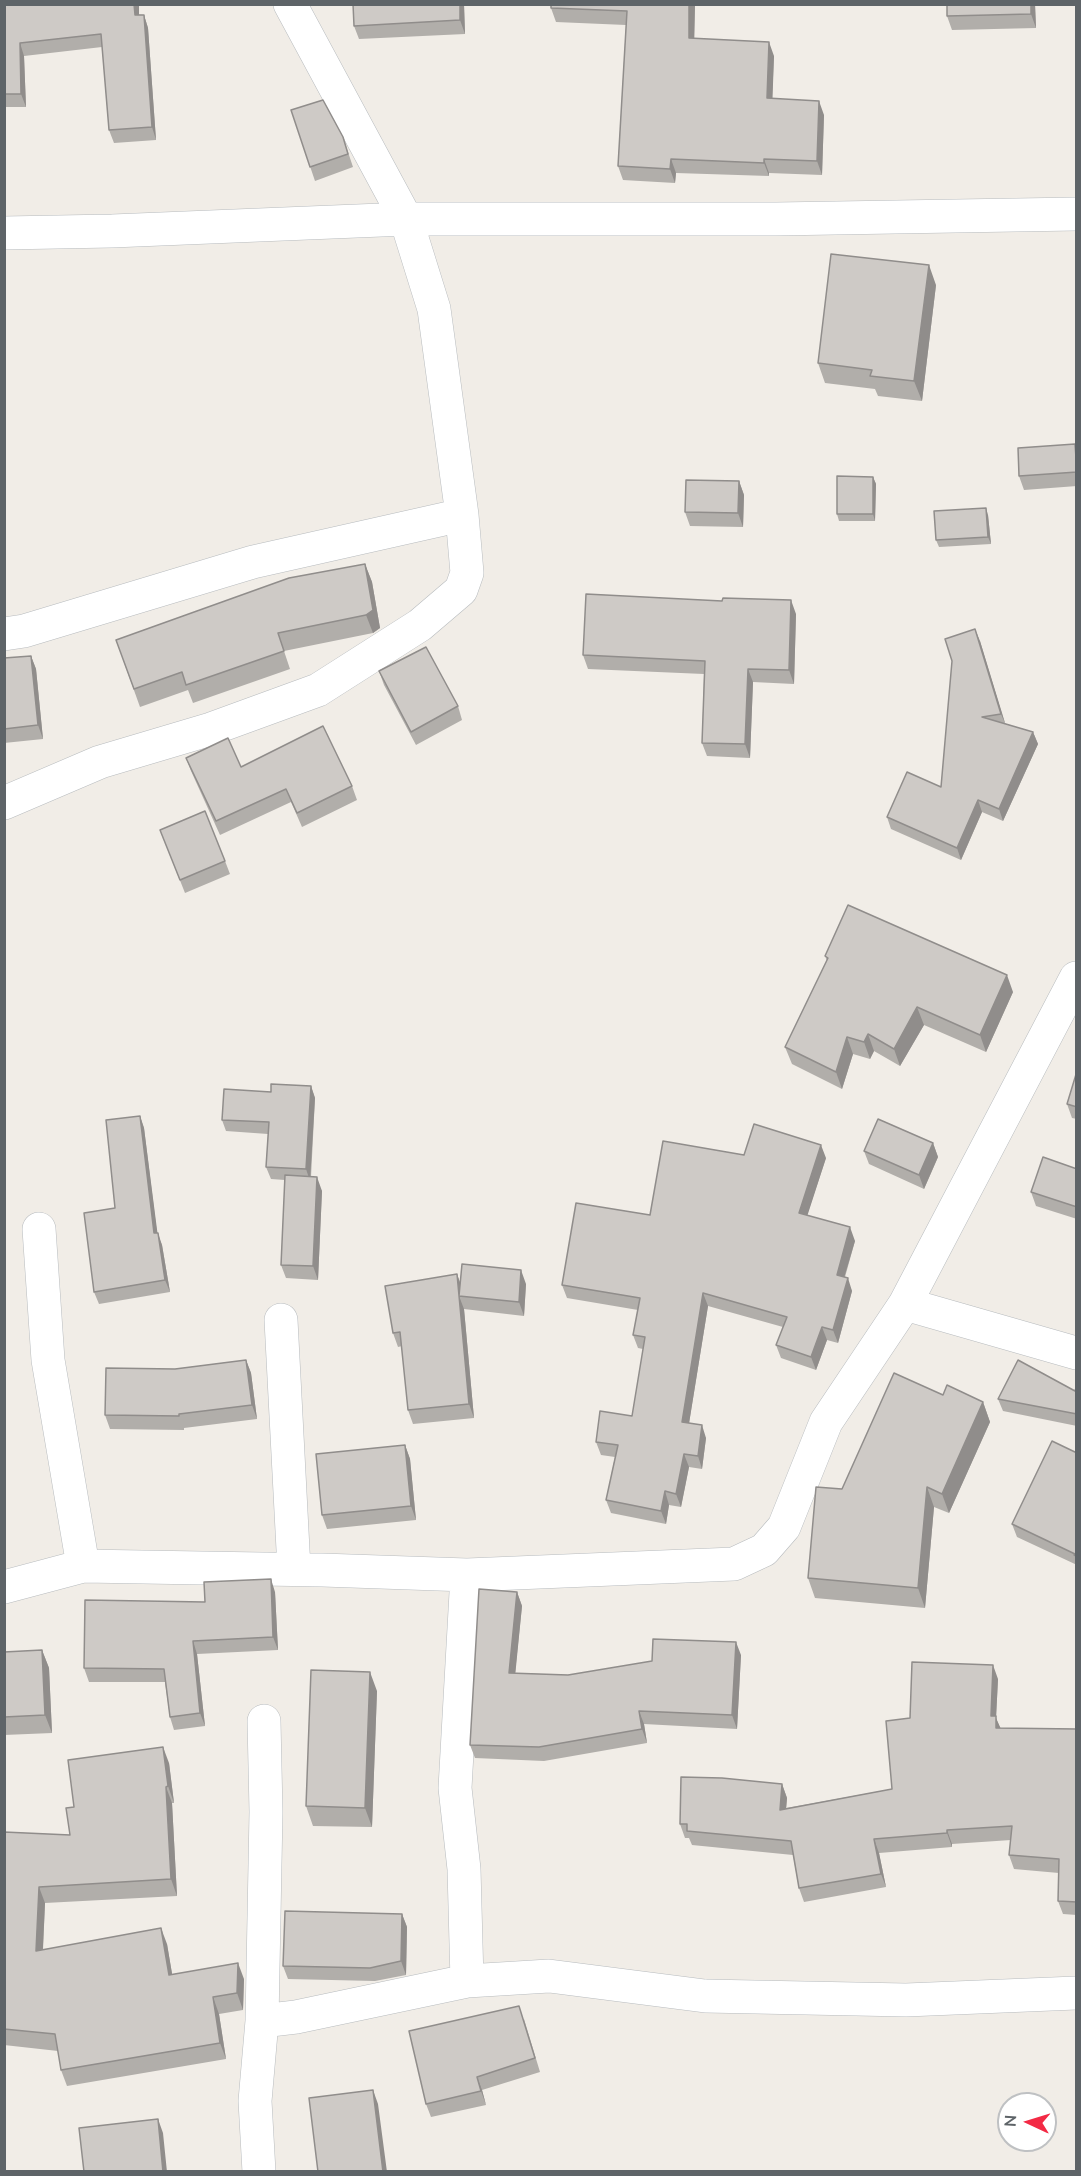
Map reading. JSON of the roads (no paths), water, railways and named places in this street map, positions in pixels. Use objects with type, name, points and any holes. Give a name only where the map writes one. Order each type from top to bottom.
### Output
[{"type":"street","points":[[4,803],[100,762],[211,729],[318,690],[420,625],[461,590],[467,573],[462,515],[434,309],[406,219],[290,4]]},
{"type":"street","points":[[4,233],[406,219],[776,219],[1077,214]]},
{"type":"street","points":[[4,634],[24,631],[253,562],[462,515]]},
{"type":"street","points":[[4,1587],[83,1566],[294,1569],[467,1575],[734,1564],[764,1550],[784,1527],[826,1422],[905,1304],[1077,978]]},
{"type":"street","points":[[39,1229],[48,1360],[83,1566]]},
{"type":"street","points":[[905,1304],[1077,1353]]},
{"type":"street","points":[[281,1320],[294,1569]]},
{"type":"street","points":[[467,1575],[455,1788],[464,1869],[467,1981]]},
{"type":"street","points":[[259,2172],[255,2101],[262,2021],[266,1812],[264,1721]]},
{"type":"street","points":[[262,2021],[296,2017],[467,1981],[549,1976],[705,1996],[906,2000],[1077,1993]]}]
